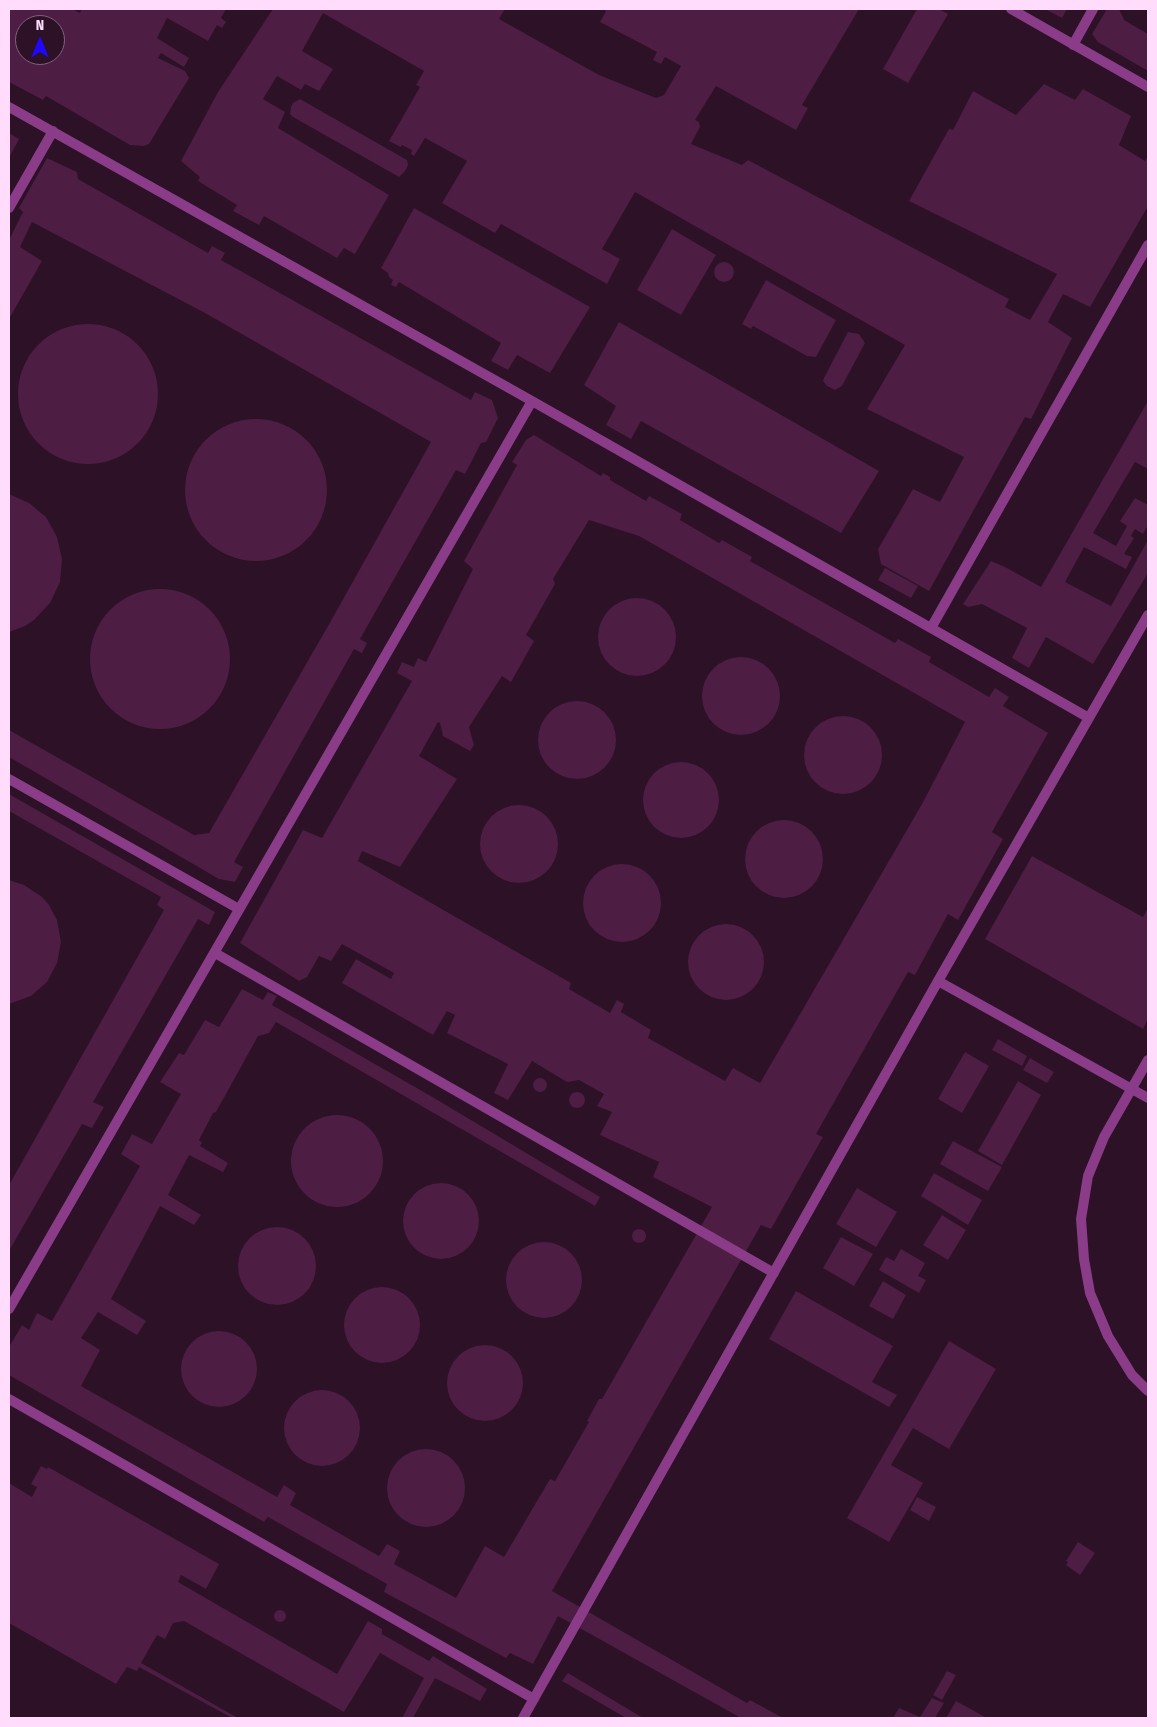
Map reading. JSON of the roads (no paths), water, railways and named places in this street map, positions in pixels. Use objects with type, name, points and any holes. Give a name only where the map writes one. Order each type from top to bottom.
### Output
[{"type":"lane","points":[[1011,9],[1148,87]]},
{"type":"lane","points":[[1073,45],[1093,9]]},
{"type":"lane","points":[[9,106],[1089,718]]},
{"type":"lane","points":[[9,208],[53,131]]},
{"type":"lane","points":[[931,628],[1148,245]]},
{"type":"lane","points":[[9,1309],[532,401]]},
{"type":"lane","points":[[523,1718],[938,981],[1148,615]]},
{"type":"lane","points":[[9,779],[239,909]]},
{"type":"lane","points":[[215,953],[774,1273]]},
{"type":"lane","points":[[938,981],[1148,1098]]},
{"type":"lane","points":[[1148,1060],[1104,1137],[1088,1176],[1081,1219],[1084,1259],[1090,1293],[1108,1336],[1132,1375],[1148,1391]]},
{"type":"lane","points":[[9,1398],[534,1699]]}]
